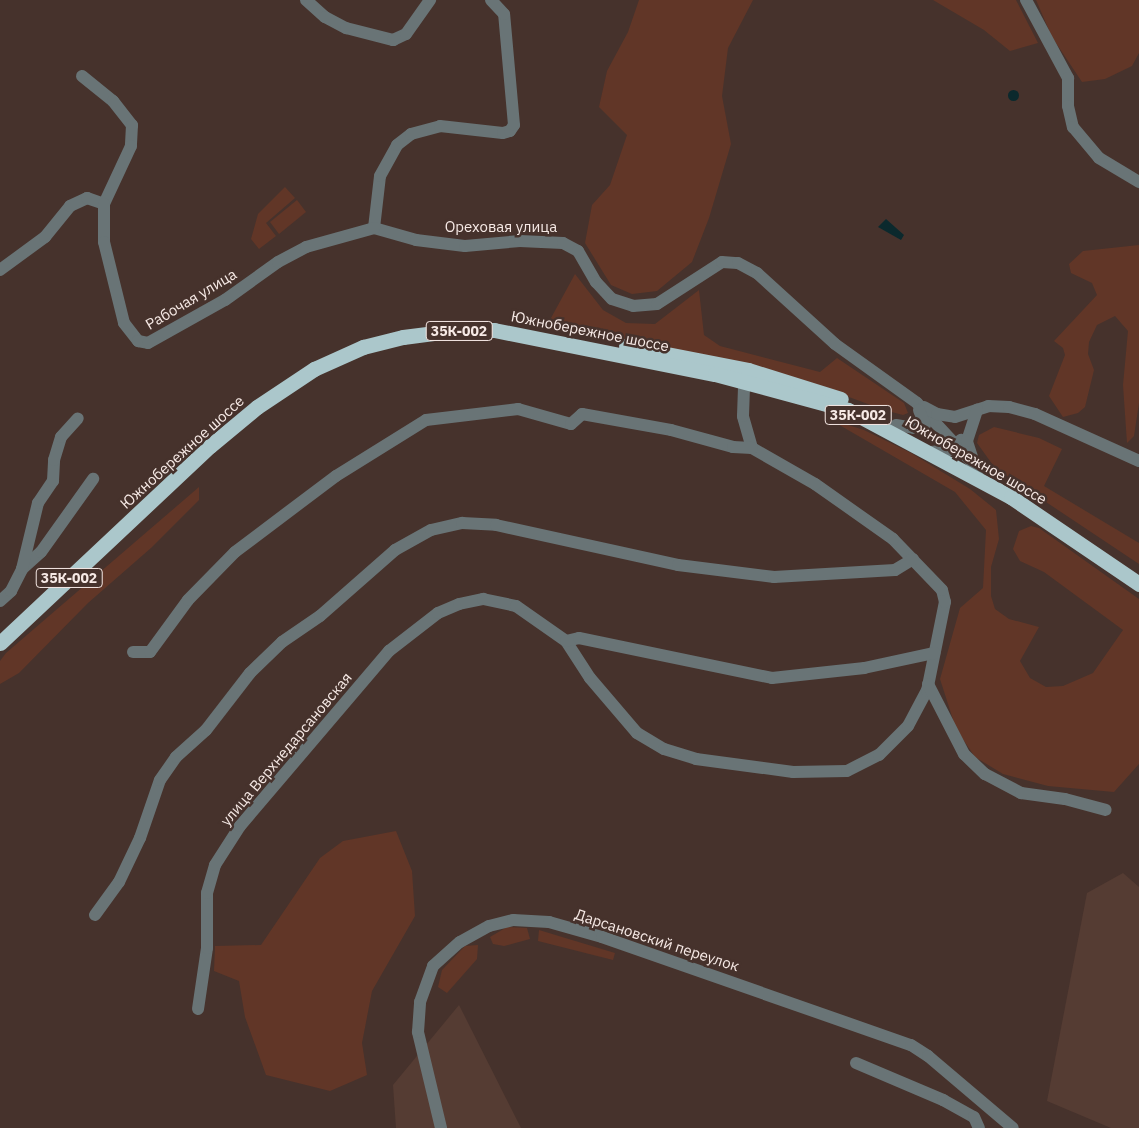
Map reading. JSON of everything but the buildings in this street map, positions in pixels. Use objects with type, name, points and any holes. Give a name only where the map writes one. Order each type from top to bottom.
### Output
[{"type":"highway","name":"Южнобережное шоссе","points":[[0,629],[234,415],[307,363],[388,331],[480,322],[680,355],[816,389],[898,431]]},
{"type":"highway","name":"Южнобережное шоссе","points":[[0,643],[210,446],[257,407],[314,369],[363,347],[403,336],[494,330],[744,380],[848,410],[944,449],[979,470],[1139,576]]},
{"type":"highway","name":"Южнобережное шоссе","points":[[944,449],[1139,584]]},
{"type":"street","points":[[306,0],[325,17],[346,28],[393,40],[406,34],[430,0]]},
{"type":"street","points":[[374,228],[380,176],[397,145],[411,134],[440,126],[503,133],[510,131],[514,125],[504,14],[492,0]]},
{"type":"street","points":[[1026,0],[1068,78],[1068,106],[1073,127],[1099,158],[1139,182]]},
{"type":"street","points":[[0,270],[45,237],[70,206],[87,198],[104,204],[130,146],[132,125],[113,101],[82,76]]},
{"type":"street","name":"Рабочая улица","points":[[104,204],[104,242],[124,323],[138,341],[148,343],[224,300],[278,262],[306,247],[374,228]]},
{"type":"street","name":"Ореховая улица","points":[[374,228],[416,240],[466,246],[520,241],[563,243],[578,251],[596,282],[612,299],[633,306],[657,304],[722,262],[738,263],[758,273],[835,344],[917,403],[944,449]]},
{"type":"street","points":[[744,380],[743,416],[752,448]]},
{"type":"street","points":[[917,403],[937,414],[955,417]]},
{"type":"street","points":[[898,431],[930,424],[988,406],[1009,407],[1035,414],[1139,461]]},
{"type":"street","points":[[133,652],[150,652],[188,600],[235,552],[336,476],[426,420],[518,409],[571,424],[582,414],[671,430],[733,447],[752,448],[822,489],[893,539],[942,590],[944,602],[928,684],[908,726],[879,755],[846,771],[793,772],[736,766],[664,749],[637,733],[590,678],[566,641],[579,638],[772,678],[864,668],[934,653]]},
{"type":"street","points":[[977,410],[969,426],[966,441],[979,470]]},
{"type":"street","points":[[0,600],[11,591],[22,569],[38,503],[52,481],[54,460],[61,437],[78,418]]},
{"type":"street","points":[[944,449],[969,426]]},
{"type":"street","points":[[22,569],[41,552],[93,479]]},
{"type":"street","points":[[96,915],[119,882],[140,838],[160,780],[176,757],[206,730],[250,673],[282,642],[320,616],[395,550],[431,530],[462,523],[496,525],[678,565],[774,577],[895,570],[913,559]]},
{"type":"street","name":"улица Верхнедарсановская","points":[[198,1009],[207,948],[207,893],[214,864],[240,826],[389,651],[438,614],[459,604],[483,599],[516,606],[566,641]]},
{"type":"street","points":[[928,684],[964,754],[985,774],[1021,793],[1065,799],[1106,810]]},
{"type":"street","name":"Дарсановский переулок","points":[[441,1128],[418,1032],[420,1002],[434,966],[460,942],[489,926],[513,920],[549,922],[602,937],[911,1045],[928,1056],[1013,1128]]},
{"type":"street","points":[[856,1064],[943,1100],[974,1117],[979,1128]]},
{"type":"shaded area","points":[[639,0],[753,0],[728,48],[722,96],[731,144],[709,218],[692,262],[657,291],[632,294],[611,285],[585,243],[592,205],[610,185],[627,135],[599,107],[607,71],[628,32]]},
{"type":"shaded area","points":[[933,0],[1016,0],[1038,43],[1010,51],[984,30]]},
{"type":"shaded area","points":[[1036,0],[1139,0],[1139,53],[1132,66],[1105,79],[1082,82],[1052,37]]},
{"type":"shaded area","points":[[285,187],[295,198],[266,223],[276,236],[259,249],[251,239],[258,214]]},
{"type":"shaded area","points":[[297,200],[306,212],[279,234],[270,222]]},
{"type":"shaded area","points":[[1139,245],[1139,403],[1134,436],[1127,443],[1123,385],[1128,331],[1115,316],[1097,325],[1089,342],[1088,354],[1094,370],[1085,407],[1078,413],[1063,417],[1049,396],[1065,355],[1063,348],[1054,341],[1097,295],[1092,283],[1071,273],[1069,264],[1083,251]]},
{"type":"shaded area","points":[[575,274],[603,310],[626,323],[655,324],[699,290],[704,335],[720,346],[820,372],[837,358],[904,403],[908,413],[903,415],[884,410],[814,384],[650,347],[545,329]]},
{"type":"shaded area","points":[[829,419],[864,430],[911,453],[970,489],[996,510],[999,539],[991,567],[991,596],[995,609],[1009,619],[1039,627],[1020,661],[1030,678],[1046,687],[1063,686],[1093,673],[1123,630],[1044,572],[1020,561],[1013,549],[1019,531],[1031,526],[1039,528],[1139,599],[1139,764],[1114,792],[1048,786],[1003,774],[975,757],[956,729],[940,679],[960,608],[983,588],[986,530],[955,492]]},
{"type":"shaded area","points":[[994,427],[1039,438],[1062,449],[1044,486],[1139,543],[1139,564],[995,468],[977,443],[979,435]]},
{"type":"shaded area","points":[[199,487],[199,500],[151,548],[88,603],[19,673],[0,684],[0,661],[6,653]]},
{"type":"shaded area","points":[[396,831],[412,871],[415,916],[372,991],[362,1043],[367,1075],[330,1091],[266,1075],[245,1017],[239,981],[214,971],[215,946],[261,945],[320,858],[343,841]]},
{"type":"shaded area","points":[[1123,873],[1139,887],[1139,1128],[1111,1128],[1047,1101],[1087,893]]},
{"type":"shaded area","points":[[507,927],[527,928],[530,939],[504,946],[493,944],[490,937]]},
{"type":"shaded area","points":[[539,930],[615,953],[613,960],[538,941]]},
{"type":"shaded area","points":[[478,945],[477,959],[447,993],[438,987],[442,970],[465,946]]},
{"type":"shaded area","points":[[459,1005],[521,1128],[396,1128],[393,1085]]},
{"type":"water","points":[[1013,89],[1019,95],[1013,101],[1007,95]]},
{"type":"water","points":[[886,219],[904,235],[901,240],[878,227]]}]
